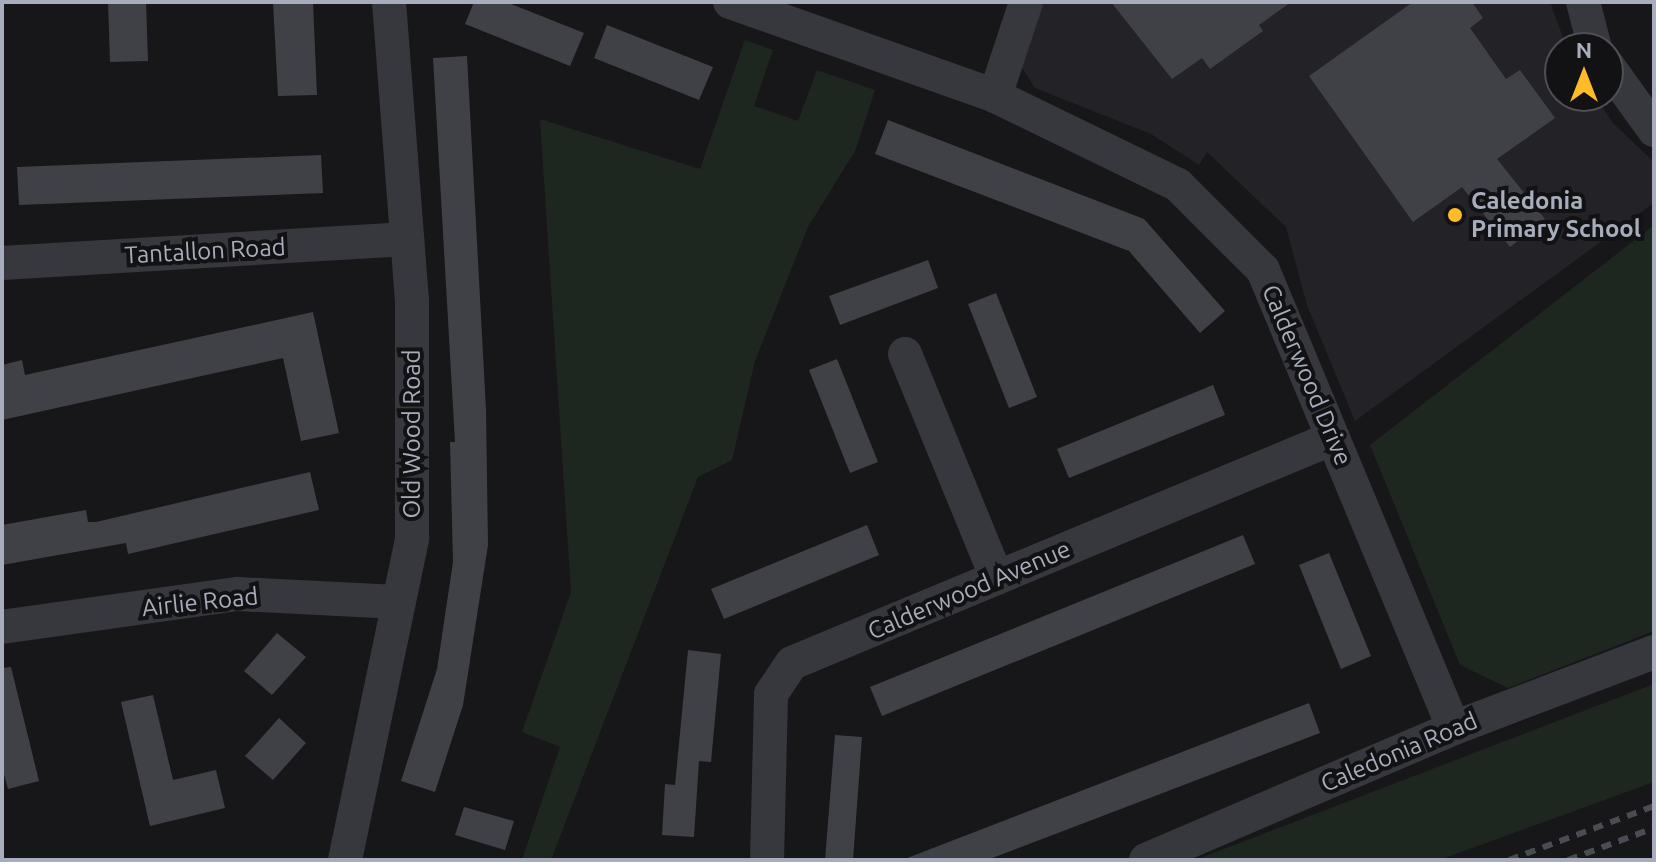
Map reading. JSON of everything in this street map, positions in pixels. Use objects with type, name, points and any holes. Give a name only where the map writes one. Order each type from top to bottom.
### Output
[{"type":"street","name":"Old Wood Road","points":[[345,860],[412,538],[407,239],[389,2]]},
{"type":"street","name":"Calderwood Drive","points":[[730,2],[995,96],[1178,185],[1263,270],[1454,728]]},
{"type":"street","points":[[995,96],[1026,2]]},
{"type":"street","points":[[1583,2],[1591,32]]},
{"type":"street","points":[[1624,88],[1654,130]]},
{"type":"street","name":"Tantallon Road","points":[[2,263],[407,239]]},
{"type":"street","points":[[905,354],[997,578]]},
{"type":"street","name":"Calderwood Avenue","points":[[767,860],[771,694],[792,663],[1333,438]]},
{"type":"street","name":"Airlie Road","points":[[2,627],[238,594],[398,602]]},
{"type":"street","name":"Caledonia Road","points":[[1146,860],[1454,728],[1654,652]]},
{"type":"street","points":[[338,860],[345,860]]},
{"type":"shaded area","name":"Caledonia Primary School","points":[[1035,2],[1550,2],[1561,32],[1544,32],[1544,112],[1606,112],[1654,162],[1654,203],[1355,421],[1307,305],[1286,227],[1207,152],[1199,165],[1151,134],[1035,88],[1019,63]]},
{"type":"shaded area","points":[[745,40],[773,50],[754,106],[798,121],[817,70],[875,90],[855,151],[808,227],[755,361],[732,460],[698,477],[551,860],[522,860],[560,747],[522,732],[571,592],[540,119],[700,169]]},
{"type":"shaded area","points":[[1654,225],[1654,631],[1508,688],[1460,665],[1370,445]]},
{"type":"shaded area","points":[[1654,684],[1654,782],[1439,860],[1195,860]]},
{"type":"building","points":[[108,2],[146,2],[148,61],[110,62]]},
{"type":"building","points":[[273,2],[313,2],[317,95],[278,96]]},
{"type":"building","points":[[474,2],[506,2],[584,33],[570,66],[465,24]]},
{"type":"building","points":[[1111,2],[1291,2],[1259,25],[1263,31],[1210,69],[1202,58],[1172,79]]},
{"type":"building","points":[[1413,2],[1472,2],[1483,18],[1470,28],[1506,79],[1520,70],[1544,103],[1544,112],[1551,112],[1555,118],[1497,159],[1545,219],[1510,247],[1462,187],[1413,222],[1309,76]]},
{"type":"building","points":[[607,25],[713,67],[699,100],[594,58]]},
{"type":"building","points":[[467,56],[486,410],[488,545],[463,705],[435,792],[401,781],[437,669],[453,562],[450,442],[455,442],[433,58]]},
{"type":"building","points":[[888,120],[1144,219],[1225,311],[1200,333],[1129,251],[875,154]]},
{"type":"building","points":[[321,155],[323,193],[19,205],[17,167]]},
{"type":"building","points":[[928,260],[938,288],[840,325],[829,296]]},
{"type":"building","points":[[996,293],[1037,397],[1009,408],[968,304]]},
{"type":"building","points":[[313,312],[339,433],[301,441],[283,358],[2,420],[2,365],[22,360],[25,375]]},
{"type":"building","points":[[837,359],[878,462],[850,473],[809,370]]},
{"type":"building","points":[[1213,385],[1225,415],[1069,478],[1057,449]]},
{"type":"building","points":[[310,472],[319,510],[128,554],[126,543],[2,565],[2,525],[86,510],[88,522],[96,522]]},
{"type":"building","points":[[867,525],[879,555],[724,619],[711,589]]},
{"type":"building","points":[[1243,535],[1255,564],[882,716],[870,687]]},
{"type":"building","points":[[1329,553],[1371,656],[1341,669],[1299,565]]},
{"type":"building","points":[[277,633],[306,657],[272,695],[244,671]]},
{"type":"building","points":[[688,650],[721,654],[711,762],[699,761],[694,837],[662,835],[665,784],[675,785]]},
{"type":"building","points":[[11,667],[39,781],[8,789],[2,767],[2,668]]},
{"type":"building","points":[[153,695],[173,780],[216,770],[225,808],[150,826],[121,702]]},
{"type":"building","points":[[1309,703],[1320,733],[987,860],[902,860]]},
{"type":"building","points":[[279,718],[306,743],[273,780],[245,756]]},
{"type":"building","points":[[835,735],[862,737],[853,860],[825,860]]},
{"type":"building","points":[[464,807],[514,821],[505,850],[455,835]]},
{"type":"railway","points":[[1509,860],[1654,806]]},
{"type":"railway","points":[[1568,860],[1654,828]]},
{"type":"place","name":"Caledonia Primary School","points":[[1455,215]]}]
